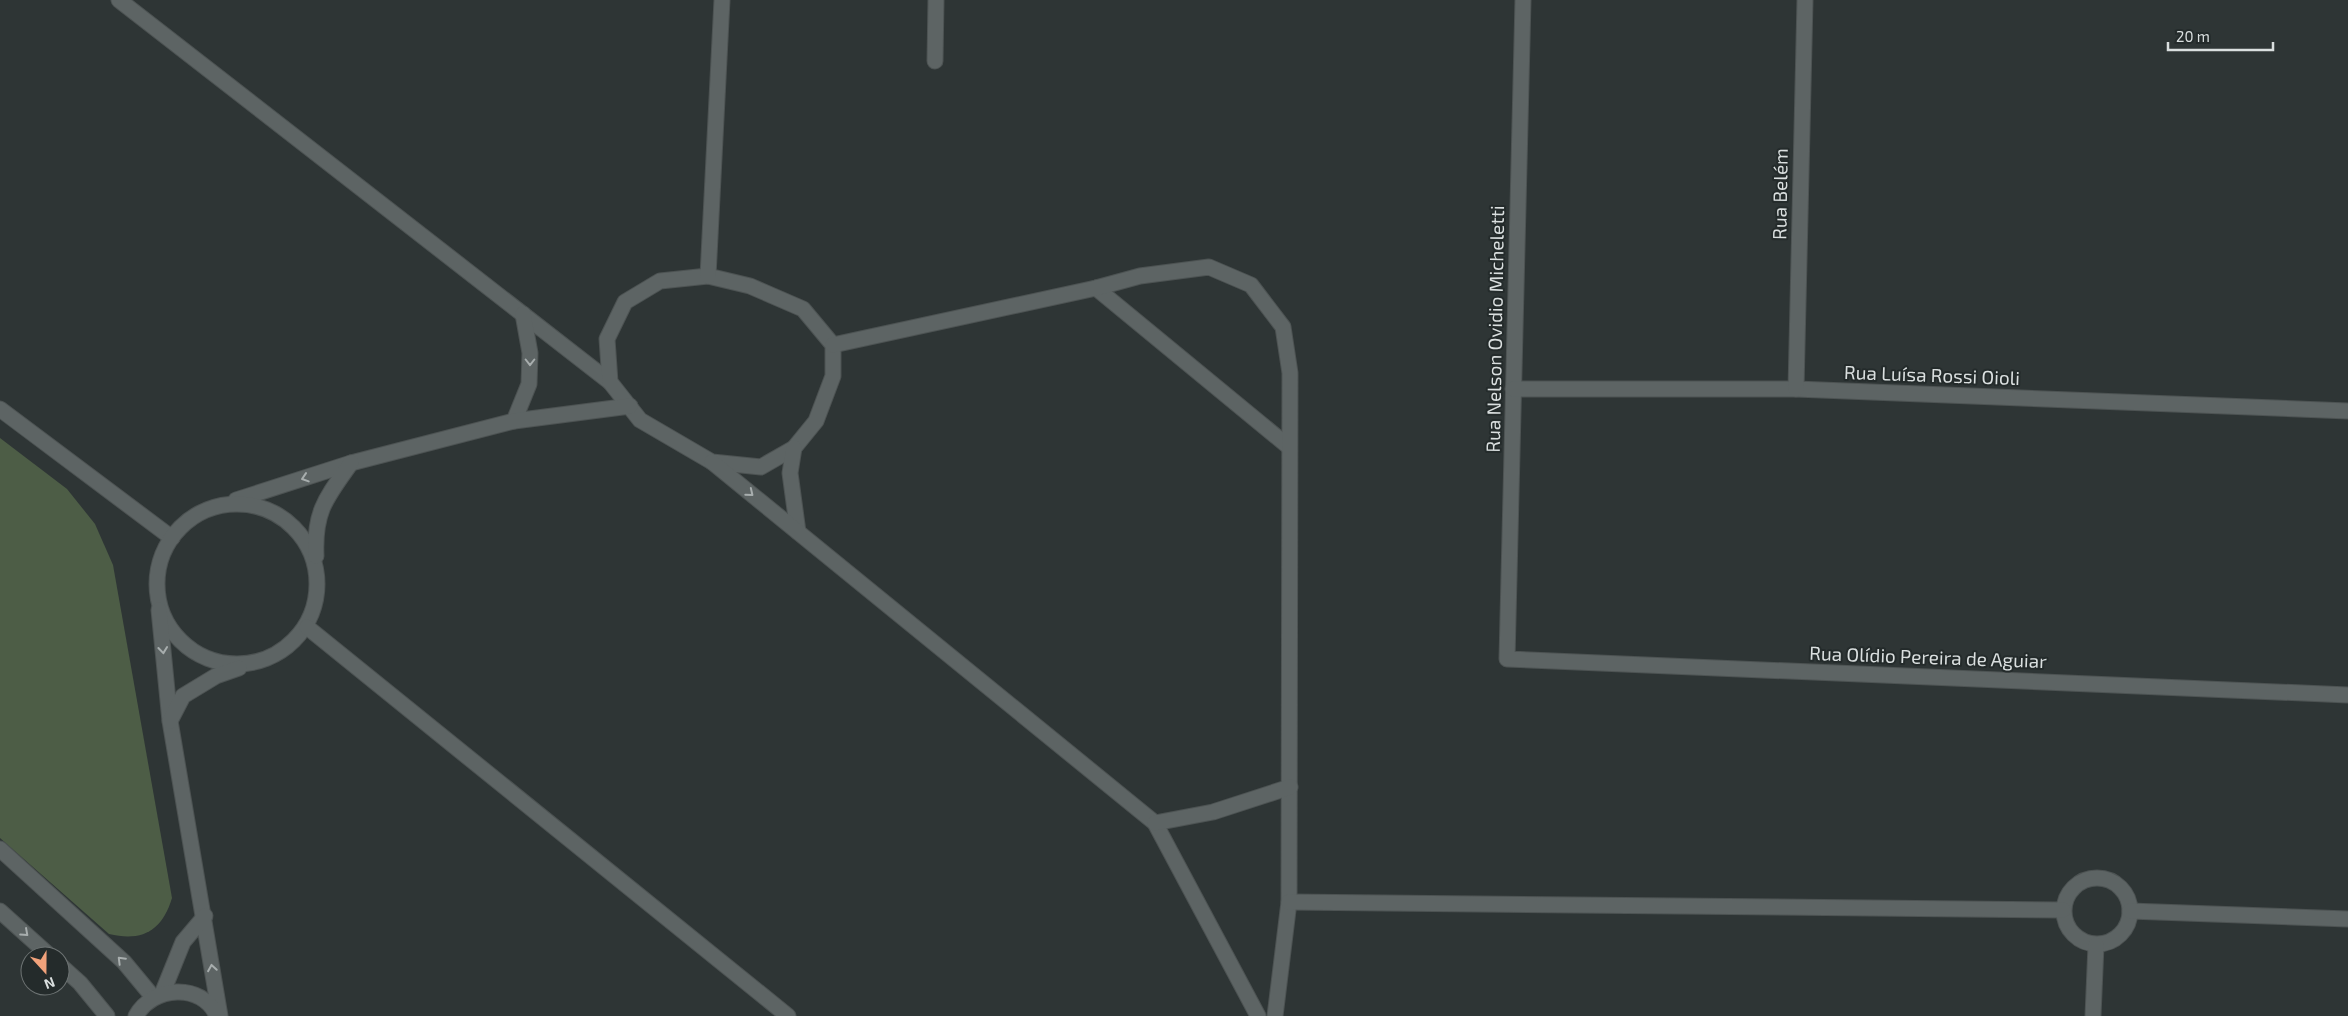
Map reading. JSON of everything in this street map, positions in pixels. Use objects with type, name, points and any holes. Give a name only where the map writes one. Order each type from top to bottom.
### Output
[{"type":"street","points":[[118,0],[610,382],[640,420],[712,462],[1155,823],[1258,1016]]},
{"type":"street","points":[[935,61],[936,0]]},
{"type":"street","name":"Rua Nelson Ovidio Micheletti","points":[[1507,659],[1523,0]]},
{"type":"street","name":"Rua Belém","points":[[1796,389],[1805,0]]},
{"type":"street","points":[[708,276],[720,1]]},
{"type":"street","points":[[833,345],[1096,288],[1140,276],[1209,267],[1251,285],[1284,327],[1290,372],[1289,902],[1275,1016]]},
{"type":"street","points":[[610,382],[607,338],[625,302],[660,281],[708,276],[750,286],[803,309],[833,345],[833,376],[816,421],[794,448],[760,467],[712,462]]},
{"type":"street","points":[[1096,288],[1289,447]]},
{"type":"street","points":[[514,420],[529,384],[530,353],[523,314]]},
{"type":"street","name":"Rua Luísa Rossi Oioli","points":[[1514,389],[1796,389],[2348,411]]},
{"type":"street","points":[[218,1016],[205,916],[170,721],[156,573],[164,548],[181,526],[196,514],[352,463],[514,420],[630,406]]},
{"type":"street","points":[[0,409],[172,538]]},
{"type":"street","points":[[794,448],[790,473],[798,532]]},
{"type":"street","points":[[170,721],[183,696],[216,676],[277,655],[307,627],[319,588],[314,531],[325,500],[352,463]]},
{"type":"street","points":[[223,504],[251,504],[274,511],[297,528],[316,560]]},
{"type":"street","points":[[158,601],[175,636],[196,654],[221,664],[250,664]]},
{"type":"street","points":[[307,627],[788,1016]]},
{"type":"street","name":"Rua Olídio Pereira de Aguiar","points":[[1507,659],[2348,695]]},
{"type":"street","points":[[1155,823],[1213,812],[1290,788]]},
{"type":"street","points":[[0,849],[158,995]]},
{"type":"street","points":[[2098,879],[2115,883],[2123,890],[2128,900],[2130,911],[2126,926],[2119,936],[2107,943],[2096,945],[2079,940],[2070,932],[2065,922],[2063,910],[2066,899],[2072,889],[2082,882],[2098,879]]},
{"type":"street","points":[[1289,902],[2063,910]]},
{"type":"street","points":[[0,911],[39,946]]},
{"type":"street","points":[[2130,911],[2348,919]]},
{"type":"street","points":[[136,1016],[158,995],[183,942],[205,916]]},
{"type":"street","points":[[2093,1016],[2096,945]]},
{"type":"street","points":[[70,974],[80,983],[107,1016]]},
{"type":"street","points":[[158,995],[168,991],[184,992],[205,1000],[218,1016]]},
{"type":"green space","points":[[0,438],[67,489],[95,524],[113,565],[172,898],[163,919],[156,926],[141,935],[121,936],[109,934],[0,838]]}]
